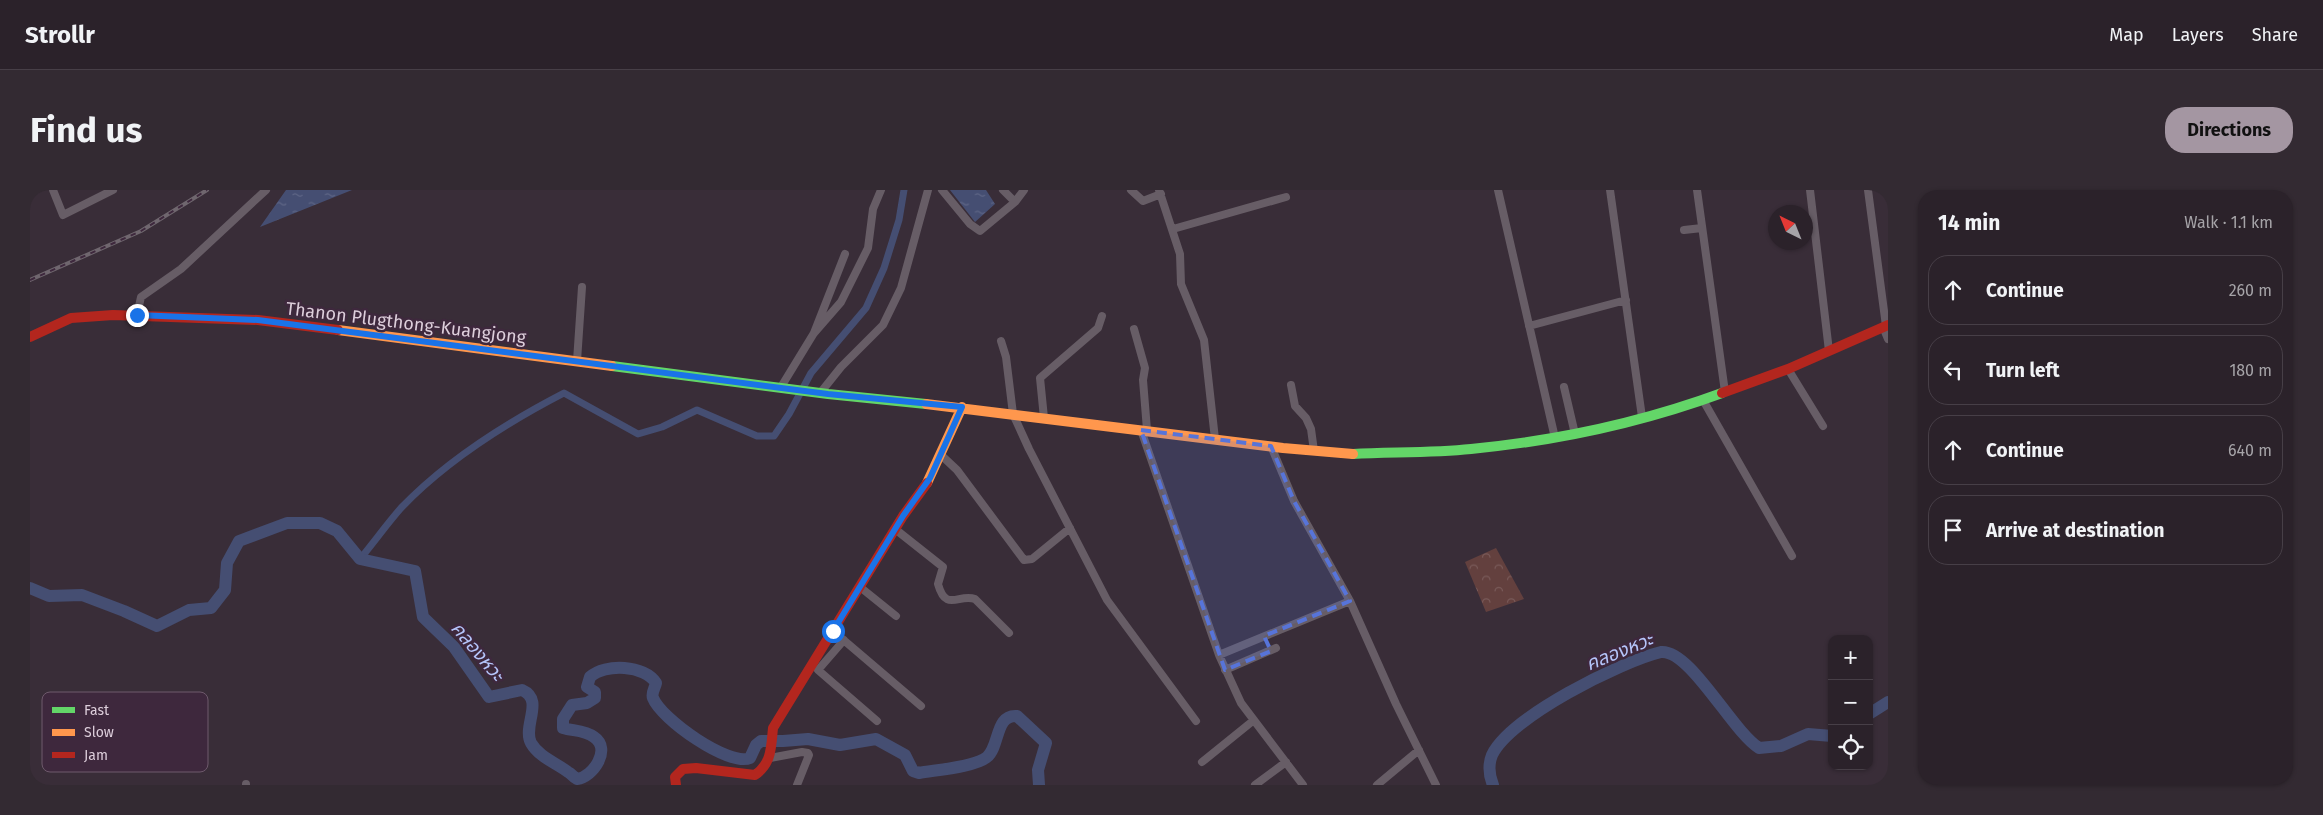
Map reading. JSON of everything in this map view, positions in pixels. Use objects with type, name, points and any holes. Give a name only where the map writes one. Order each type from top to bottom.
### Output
[{"type":"street","points":[[53,190],[63,215],[113,190]]},
{"type":"street","points":[[137,315],[141,297],[181,269],[266,190]]},
{"type":"street","points":[[780,387],[814,334],[842,302],[868,248],[873,209],[881,190]]},
{"type":"street","points":[[821,392],[841,367],[883,325],[901,288],[928,190]]},
{"type":"street","points":[[942,190],[977,230],[983,230],[1015,202],[1024,190]]},
{"type":"street","points":[[1003,190],[1015,202]]},
{"type":"street","points":[[1131,190],[1144,201],[1160,192],[1174,229],[1180,254],[1181,284],[1205,343],[1215,439]]},
{"type":"street","points":[[1498,190],[1555,438]]},
{"type":"street","points":[[1610,190],[1642,417]]},
{"type":"street","points":[[1697,190],[1725,392]]},
{"type":"street","points":[[1810,190],[1829,351]]},
{"type":"street","points":[[1868,190],[1888,339]]},
{"type":"street","points":[[1174,229],[1286,198]]},
{"type":"street","points":[[1684,230],[1702,228]]},
{"type":"street","points":[[814,334],[845,254]]},
{"type":"street","points":[[577,361],[582,287]]},
{"type":"street","points":[[1529,326],[1626,300]]},
{"type":"street","name":"Thanon Plugthong-Kuangjong","points":[[30,337],[71,318],[137,315],[258,320],[780,387],[1351,454],[1470,449],[1575,434],[1702,400],[1788,369],[1886,326]]},
{"type":"street","points":[[1044,418],[1040,378],[1098,328],[1102,316]]},
{"type":"street","points":[[1134,329],[1145,368],[1143,380],[1144,430],[1219,655],[1236,695],[1303,785]]},
{"type":"street","points":[[1001,341],[1006,357],[1013,414],[1070,528],[1107,600],[1196,721]]},
{"type":"street","points":[[1788,369],[1823,426]]},
{"type":"street","points":[[1291,386],[1295,406],[1306,418],[1311,429],[1314,451]]},
{"type":"street","points":[[1564,387],[1575,434]]},
{"type":"street","points":[[1702,400],[1792,556]]},
{"type":"street","points":[[676,785],[675,777],[683,769],[696,768],[755,775],[763,771],[770,756],[773,728],[895,529],[930,478],[962,407]]},
{"type":"street","points":[[1270,446],[1294,501],[1350,601],[1436,785]]},
{"type":"street","points":[[940,455],[957,470],[1024,560],[1032,559],[1070,528]]},
{"type":"street","points":[[895,529],[943,567],[938,584],[948,599],[954,601],[967,597],[975,599],[1009,633]]},
{"type":"street","points":[[860,587],[896,616]]},
{"type":"street","points":[[1219,655],[1350,601]]},
{"type":"street","points":[[833,631],[921,706]]},
{"type":"street","points":[[1225,670],[1274,650],[1264,636]]},
{"type":"street","points":[[844,640],[818,670],[877,721]]},
{"type":"street","points":[[1202,762],[1254,720]]},
{"type":"street","points":[[1376,785],[1419,750]]},
{"type":"street","points":[[770,756],[808,753],[809,755],[797,785]]},
{"type":"street","points":[[1255,785],[1286,762]]},
{"type":"highlighted area","points":[[1141,430],[1271,446],[1294,501],[1350,601],[1264,636],[1271,651],[1225,670]]},
{"type":"green space","points":[[1496,548],[1524,599],[1486,612],[1465,562]]},
{"type":"water","points":[[286,190],[352,190],[260,227]]},
{"type":"water","points":[[950,190],[986,190],[995,204],[975,222]]},
{"type":"waterway","points":[[360,559],[401,508],[437,475],[499,430],[564,393],[638,434],[662,427],[697,410],[757,436],[774,436],[789,414],[811,373],[866,308],[884,268],[899,220],[904,190]]},
{"type":"waterway","name":"คลองหวะ","points":[[30,588],[49,596],[82,595],[157,626],[189,610],[211,608],[225,590],[227,563],[239,541],[287,523],[320,523],[337,531],[360,559],[415,571],[423,617],[454,647],[489,697],[522,690],[529,694],[533,707],[529,729],[531,743],[543,756],[577,779],[583,777],[594,768],[601,755],[601,748],[599,742],[594,737],[583,732],[563,728],[563,719],[572,705],[587,703],[595,698],[595,692],[587,687],[590,677],[597,672],[624,668],[643,672],[651,677],[656,683],[653,698],[669,718],[682,729],[712,749],[740,759],[750,758],[756,745],[761,741],[808,739],[840,745],[876,739],[905,755],[913,771],[919,773],[964,766],[987,757],[994,746],[1001,725],[1010,717],[1017,716],[1046,743],[1038,770],[1039,785]]},
{"type":"waterway","name":"คลองหวะ","points":[[1493,785],[1490,770],[1492,755],[1503,740],[1520,724],[1543,708],[1594,679],[1661,652],[1672,655],[1685,663],[1711,692],[1748,739],[1759,748],[1781,746],[1808,734],[1828,736]]},
{"type":"waterway","name":"คลองหวะ","points":[[1873,711],[1888,702]]},
{"type":"railway","points":[[30,280],[141,231],[207,190]]},
{"type":"traffic: fast","points":[[612,366],[828,394],[926,404]]},
{"type":"traffic: fast","points":[[1353,454],[1456,450],[1534,441],[1630,421],[1722,393]]},
{"type":"traffic: slow","points":[[338,330],[612,366]]},
{"type":"traffic: slow","points":[[926,404],[1283,448],[1353,454]]},
{"type":"traffic: slow","points":[[927,483],[962,407]]},
{"type":"traffic: jam","points":[[30,337],[71,318],[113,315],[258,320],[338,330]]},
{"type":"traffic: jam","points":[[1722,393],[1788,369],[1888,325]]},
{"type":"traffic: jam","points":[[676,785],[675,777],[683,769],[696,768],[755,775],[761,770],[770,754],[773,728],[903,516],[927,483]]},
{"type":"route","points":[[137,315],[258,320],[828,394],[962,407],[930,478],[903,516],[833,631]]}]
